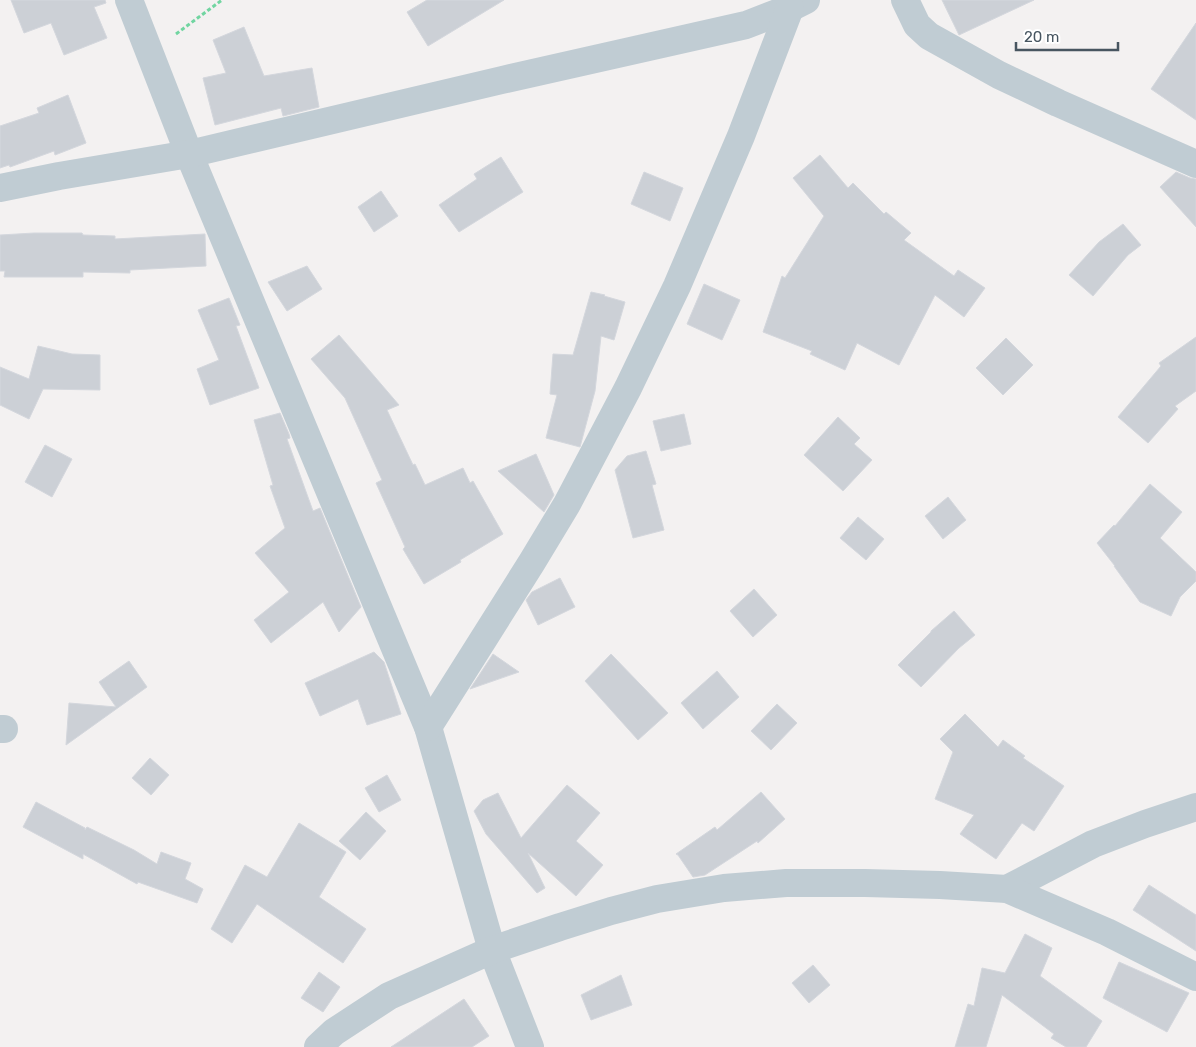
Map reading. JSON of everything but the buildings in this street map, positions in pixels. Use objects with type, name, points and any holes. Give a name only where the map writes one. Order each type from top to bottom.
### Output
[{"type":"street","points":[[129,0],[189,154],[428,727],[492,950],[530,1047]]},
{"type":"street","points":[[905,0],[917,25],[934,39],[1024,87],[1196,164]]},
{"type":"street","points":[[0,188],[189,154],[746,25],[798,4]]},
{"type":"street","points":[[428,727],[567,504],[628,388],[676,286],[798,4]]},
{"type":"street","points":[[1007,889],[1093,844],[1196,807]]},
{"type":"street","points":[[318,1047],[334,1032],[389,996],[492,950],[560,927],[657,899],[724,888],[786,883],[940,885],[1007,889],[1107,932],[1196,977]]},
{"type":"path","points":[[150,54],[222,0]]}]
